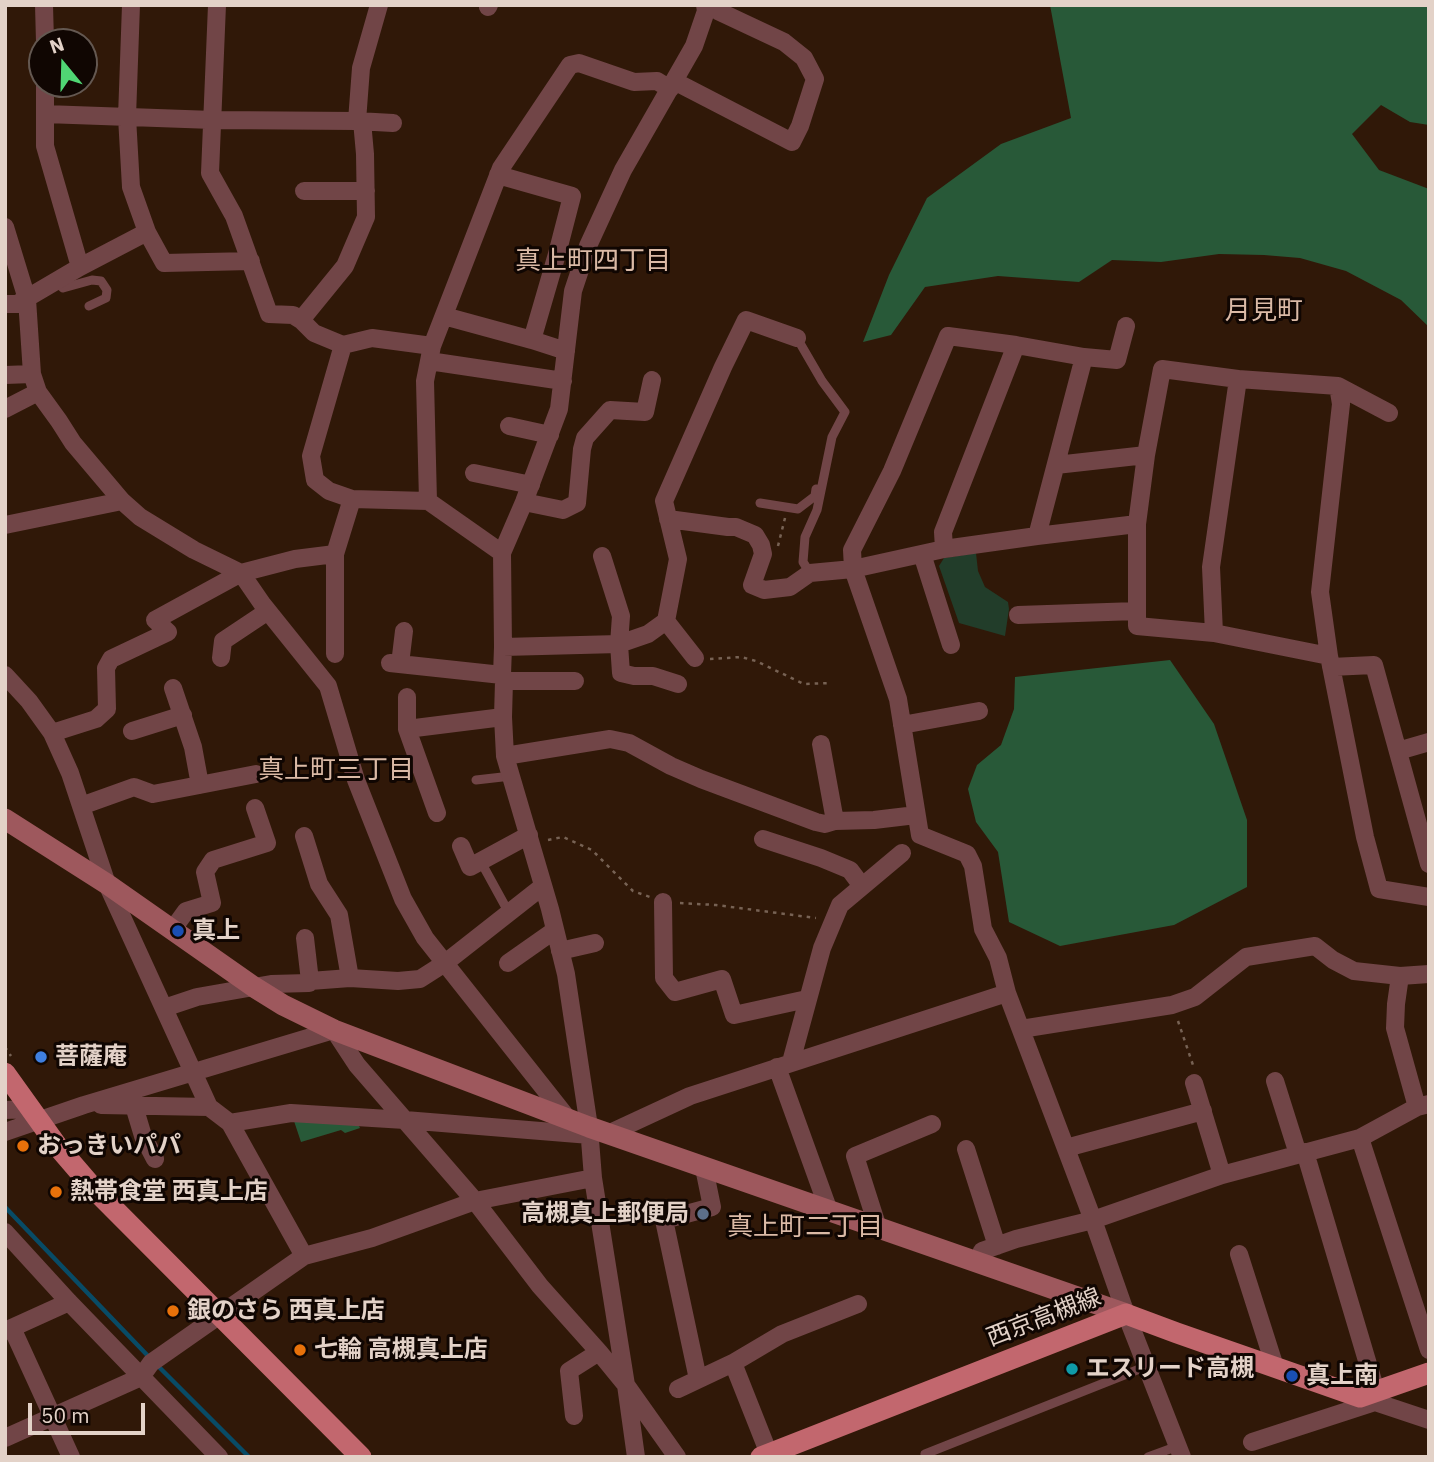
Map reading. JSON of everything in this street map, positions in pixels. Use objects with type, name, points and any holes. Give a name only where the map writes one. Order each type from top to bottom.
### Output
[{"type":"main road","points":[[5,1073],[58,1147],[94,1190],[360,1457]]},
{"type":"main road","name":"西京高槻線","points":[[765,1455],[1126,1314],[1177,1334],[1370,1397]]},
{"type":"main road","points":[[1370,1397],[1429,1373]]},
{"type":"street","points":[[44,5],[44,28]]},
{"type":"street","points":[[131,5],[127,117],[131,187],[147,232],[164,263],[251,261]]},
{"type":"street","points":[[217,5],[210,173],[233,216],[269,314],[293,315],[314,333],[343,345],[372,338],[431,354],[563,381]]},
{"type":"street","points":[[301,320],[345,266],[366,217],[365,155],[360,121],[361,68],[379,5]]},
{"type":"street","points":[[428,500],[425,381],[431,354],[501,168],[570,65],[579,63],[634,82],[657,81],[672,85],[792,142],[800,127],[814,79],[804,58],[784,41],[711,8],[706,11],[694,46],[672,85],[623,170],[588,246],[573,291],[559,408],[528,494],[502,553],[505,756],[543,886],[568,987],[589,1129],[593,1178],[636,1457]]},
{"type":"street","points":[[45,98],[45,146],[80,267]]},
{"type":"street","points":[[45,114],[393,124]]},
{"type":"street","points":[[498,175],[572,195],[532,340]]},
{"type":"street","points":[[304,191],[366,191]]},
{"type":"street","points":[[5,227],[27,299],[32,374],[38,392],[73,443],[122,501],[140,517],[241,573],[328,686],[356,780],[403,899],[425,938],[589,1129]]},
{"type":"street","points":[[5,304],[17,304],[27,299],[80,267],[147,232]]},
{"type":"street","points":[[444,316],[566,351]]},
{"type":"street","points":[[503,646],[619,644],[648,634],[666,621],[678,559],[664,501],[723,367],[746,320],[797,338]]},
{"type":"street","points":[[1126,326],[1117,360],[948,336],[892,471],[852,550],[853,569],[898,699],[920,835],[967,854],[973,866],[983,929],[998,958],[1007,993],[1126,1314],[1180,1451]]},
{"type":"street","points":[[343,345],[311,456],[315,480],[330,491],[352,499],[428,500],[502,553]]},
{"type":"street","points":[[944,549],[943,531],[1016,345]]},
{"type":"street","points":[[1037,536],[1084,357]]},
{"type":"street","points":[[1389,414],[1338,386],[1238,379],[1162,369],[1137,523],[1137,626],[1214,633],[1330,662],[1374,665],[1429,863]]},
{"type":"street","points":[[5,375],[32,374]]},
{"type":"street","points":[[1214,633],[1211,567],[1238,379]]},
{"type":"street","points":[[474,473],[563,510],[577,503],[585,438],[610,410],[645,412],[652,380]]},
{"type":"street","points":[[1338,386],[1342,404],[1321,592],[1330,662],[1365,837],[1379,889],[1429,897]]},
{"type":"street","points":[[5,408],[38,392]]},
{"type":"street","points":[[509,426],[550,435]]},
{"type":"street","points":[[1056,465],[1146,455]]},
{"type":"street","points":[[335,654],[335,554],[352,499]]},
{"type":"street","points":[[5,525],[122,501]]},
{"type":"street","points":[[668,519],[736,527],[755,535],[763,554],[752,585],[764,590],[789,587],[810,573],[853,569],[944,549],[1137,523]]},
{"type":"street","points":[[52,733],[96,719],[107,709],[106,668],[111,659],[168,632],[155,620],[241,573],[295,559],[335,554]]},
{"type":"street","points":[[922,554],[951,645]]},
{"type":"street","points":[[602,556],[621,616],[621,673],[653,676],[678,684]]},
{"type":"street","points":[[221,658],[223,641],[268,611]]},
{"type":"street","points":[[1018,615],[1137,611]]},
{"type":"street","points":[[666,621],[695,658]]},
{"type":"street","points":[[404,631],[395,663],[503,678],[575,681]]},
{"type":"street","points":[[5,675],[29,701],[52,733],[70,774],[107,884],[209,1107],[230,1123],[304,1256]]},
{"type":"street","points":[[173,688],[193,747],[200,785]]},
{"type":"street","points":[[407,697],[407,729],[437,813]]},
{"type":"street","points":[[902,725],[979,711]]},
{"type":"street","points":[[132,731],[183,715]]},
{"type":"street","points":[[407,729],[503,717]]},
{"type":"street","points":[[505,756],[610,739],[629,743],[701,779],[816,822],[825,824],[916,815]]},
{"type":"street","points":[[1398,751],[1429,741]]},
{"type":"street","points":[[821,744],[835,821]]},
{"type":"street","points":[[81,806],[134,787],[153,794],[257,774]]},
{"type":"street","points":[[173,929],[186,911],[212,902],[205,872],[213,860],[267,843],[255,808]]},
{"type":"street","points":[[5,819],[107,884],[254,987],[283,1005],[334,1030],[589,1129],[1126,1314]]},
{"type":"street","points":[[304,836],[319,884],[339,915],[350,978]]},
{"type":"street","points":[[763,839],[850,870],[862,886]]},
{"type":"street","points":[[461,846],[470,867],[530,840]]},
{"type":"street","points":[[829,1211],[784,1065],[822,948],[840,905],[902,853]]},
{"type":"street","points":[[163,1008],[197,997],[271,984],[309,984],[310,981],[350,978],[398,981],[420,979],[543,886]]},
{"type":"street","points":[[663,902],[664,978],[675,992],[722,979],[734,1016],[807,999]]},
{"type":"street","points":[[508,963],[555,930]]},
{"type":"street","points":[[305,938],[310,981]]},
{"type":"street","points":[[560,950],[595,943]]},
{"type":"street","points":[[1021,1029],[1172,1005],[1195,997],[1246,957],[1315,946],[1354,971],[1400,976],[1429,974]]},
{"type":"street","points":[[976,1263],[982,1251],[1016,1239],[1093,1220],[1222,1175],[1360,1138],[1423,1105],[1395,1028],[1400,976]]},
{"type":"street","points":[[230,1123],[291,1113],[589,1129],[1007,993]]},
{"type":"street","points":[[5,1132],[36,1115],[84,1105],[334,1030]]},
{"type":"street","points":[[334,1030],[357,1066],[475,1201],[540,1286],[626,1385],[677,1457]]},
{"type":"street","points":[[1275,1081],[1302,1153],[1370,1397]]},
{"type":"street","points":[[1194,1083],[1222,1175]]},
{"type":"street","points":[[84,1105],[209,1107]]},
{"type":"street","points":[[134,1106],[143,1136],[155,1160]]},
{"type":"street","points":[[5,1110],[36,1115]]},
{"type":"street","points":[[1066,1148],[1203,1111]]},
{"type":"street","points":[[878,1228],[855,1156],[932,1124]]},
{"type":"street","points":[[1360,1138],[1429,1350]]},
{"type":"street","points":[[966,1149],[997,1246]]},
{"type":"street","points":[[698,1379],[664,1220],[712,1207],[704,1168]]},
{"type":"street","points":[[5,1438],[141,1377],[151,1363],[304,1256],[372,1238],[475,1201],[593,1178]]},
{"type":"street","points":[[5,1233],[216,1456]]},
{"type":"street","points":[[1239,1254],[1275,1367]]},
{"type":"street","points":[[69,1302],[9,1329],[71,1457]]},
{"type":"street","points":[[678,1388],[733,1363],[782,1334],[858,1304]]},
{"type":"street","points":[[574,1416],[569,1371],[599,1352]]},
{"type":"street","points":[[733,1363],[765,1455]]},
{"type":"street","points":[[1252,1442],[1370,1397],[1429,1420]]},
{"type":"lane","points":[[56,281],[63,288],[92,280],[101,281],[107,290],[106,298],[89,306]]},
{"type":"lane","points":[[797,338],[822,382],[845,412],[832,437],[817,510],[805,537],[803,562],[810,573]]},
{"type":"lane","points":[[760,503],[798,509],[815,496],[818,473],[825,467]]},
{"type":"lane","points":[[476,780],[511,776]]},
{"type":"lane","points":[[481,862],[509,913]]},
{"type":"lane","points":[[926,1457],[925,1454],[1147,1366]]},
{"type":"lane","points":[[1148,1457],[1180,1451]]},
{"type":"path","points":[[777,553],[787,507]]},
{"type":"path","points":[[695,658],[716,660],[741,657],[756,661],[804,684],[830,683]]},
{"type":"path","points":[[530,840],[563,837],[592,850],[633,891],[663,902],[716,905],[833,920]]},
{"type":"path","points":[[1172,1005],[1198,1078],[1194,1083]]},
{"type":"green space","points":[[1050,5],[1429,5],[1429,125],[1410,122],[1381,105],[1352,134],[1379,170],[1429,189],[1429,327],[1401,300],[1346,271],[1300,258],[1219,254],[1161,262],[1112,260],[1079,282],[998,276],[925,287],[891,335],[863,342],[889,275],[927,198],[1001,144],[1071,118]]},
{"type":"green space","points":[[976,553],[978,571],[985,587],[1008,602],[1005,636],[959,623],[939,566],[944,558]]},
{"type":"green space","points":[[1170,660],[1214,724],[1247,820],[1247,887],[1174,925],[1060,946],[1009,922],[998,852],[976,822],[968,789],[977,765],[1001,745],[1014,709],[1015,677]]},
{"type":"green space","points":[[294,1121],[358,1124],[360,1128],[345,1133],[341,1130],[301,1142]]},
{"type":"waterway","points":[[5,1207],[149,1357]]},
{"type":"waterway","points":[[155,1363],[249,1457]]},
{"type":"place","name":"真上","points":[[178,931]]},
{"type":"place","name":"菩薩庵","points":[[41,1057]]},
{"type":"place","name":"おっきいパパ","points":[[23,1146]]},
{"type":"place","name":"熱帯食堂 西真上店","points":[[56,1192]]},
{"type":"place","name":"高槻真上郵便局","points":[[703,1214]]},
{"type":"place","name":"銀のさら 西真上店","points":[[173,1311]]},
{"type":"place","name":"七輪 高槻真上店","points":[[300,1350]]},
{"type":"place","name":"エスリード高槻","points":[[1072,1369]]},
{"type":"place","name":"真上南","points":[[1292,1376]]},
{"type":"district","name":"真上町四丁目","points":[[593,261]]},
{"type":"district","name":"月見町","points":[[1264,311]]},
{"type":"district","name":"真上町三丁目","points":[[336,770]]},
{"type":"district","name":"真上町二丁目","points":[[805,1227]]}]
